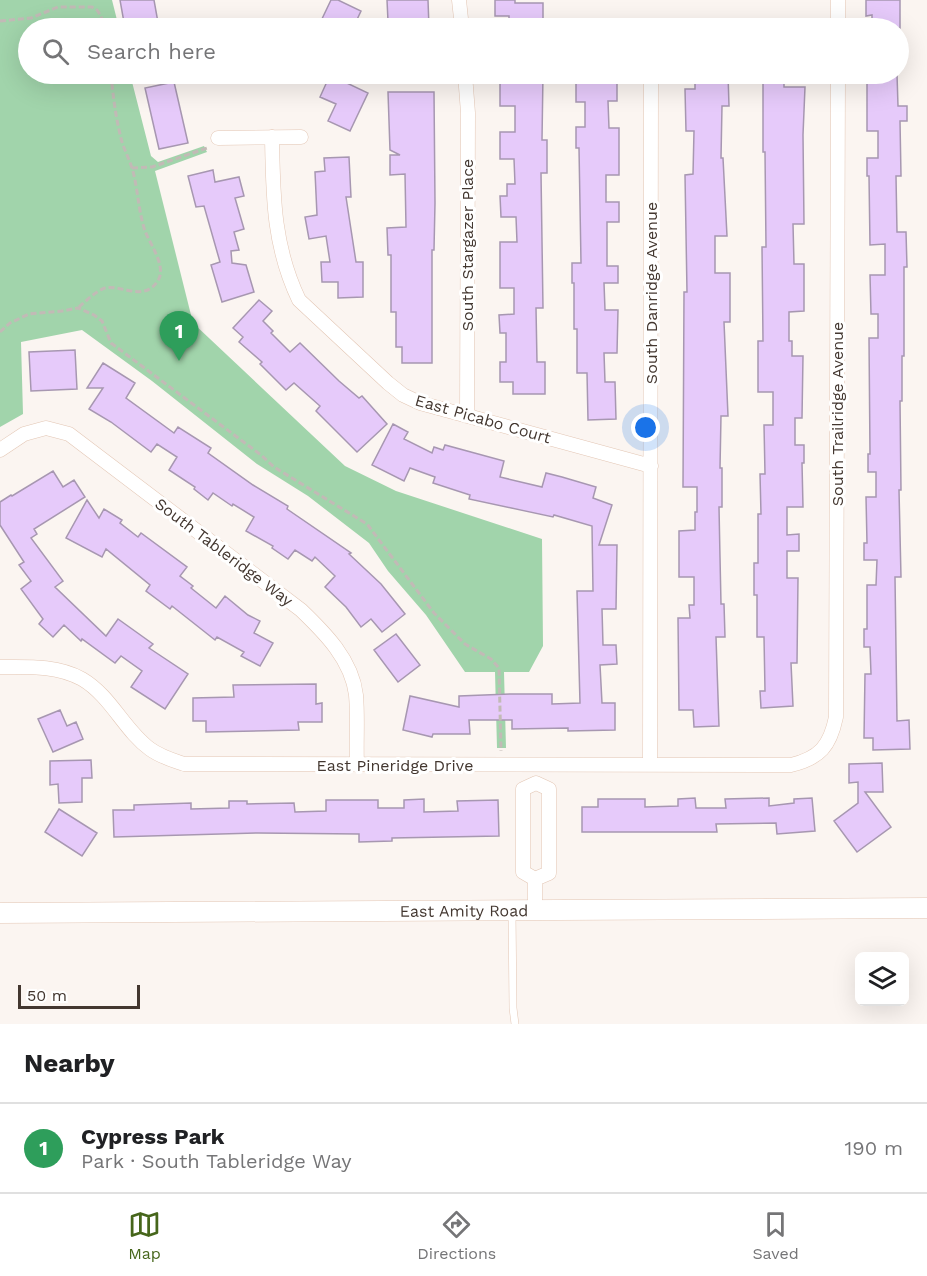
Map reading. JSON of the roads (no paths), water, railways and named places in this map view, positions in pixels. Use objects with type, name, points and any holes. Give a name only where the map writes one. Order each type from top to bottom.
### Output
[{"type":"street","points":[[459,0],[461,18]]},
{"type":"street","points":[[838,0],[838,18]]},
{"type":"street","name":"South Stargazer Place","points":[[466,84],[468,113],[467,416]]},
{"type":"street","name":"South Danridge Avenue","points":[[650,765],[651,84]]},
{"type":"street","name":"South Trailridge Avenue","points":[[821,751],[832,736],[836,717],[838,84]]},
{"type":"street","name":"East Picabo Court","points":[[272,137],[275,223],[291,282],[299,300],[388,383],[403,395],[420,403],[651,466]]},
{"type":"street","points":[[218,138],[301,137]]},
{"type":"street","name":"South Tableridge Way","points":[[0,450],[24,434],[46,428],[69,434],[301,610],[322,630],[350,671],[356,694],[357,765]]},
{"type":"street","name":"East Pineridge Drive","points":[[0,667],[60,670],[82,679],[100,694],[150,749],[184,764],[791,765],[805,761],[821,751]]},
{"type":"street","points":[[536,765],[536,783]]},
{"type":"street","points":[[536,783],[549,789],[549,873],[535,879],[523,872],[523,789],[536,783]]},
{"type":"street","points":[[535,879],[535,909]]},
{"type":"street","name":"East Amity Road","points":[[0,913],[927,908]]},
{"type":"lane","points":[[512,909],[515,1024]]},
{"type":"place","name":"Cypress Park","points":[[179,361]]}]
